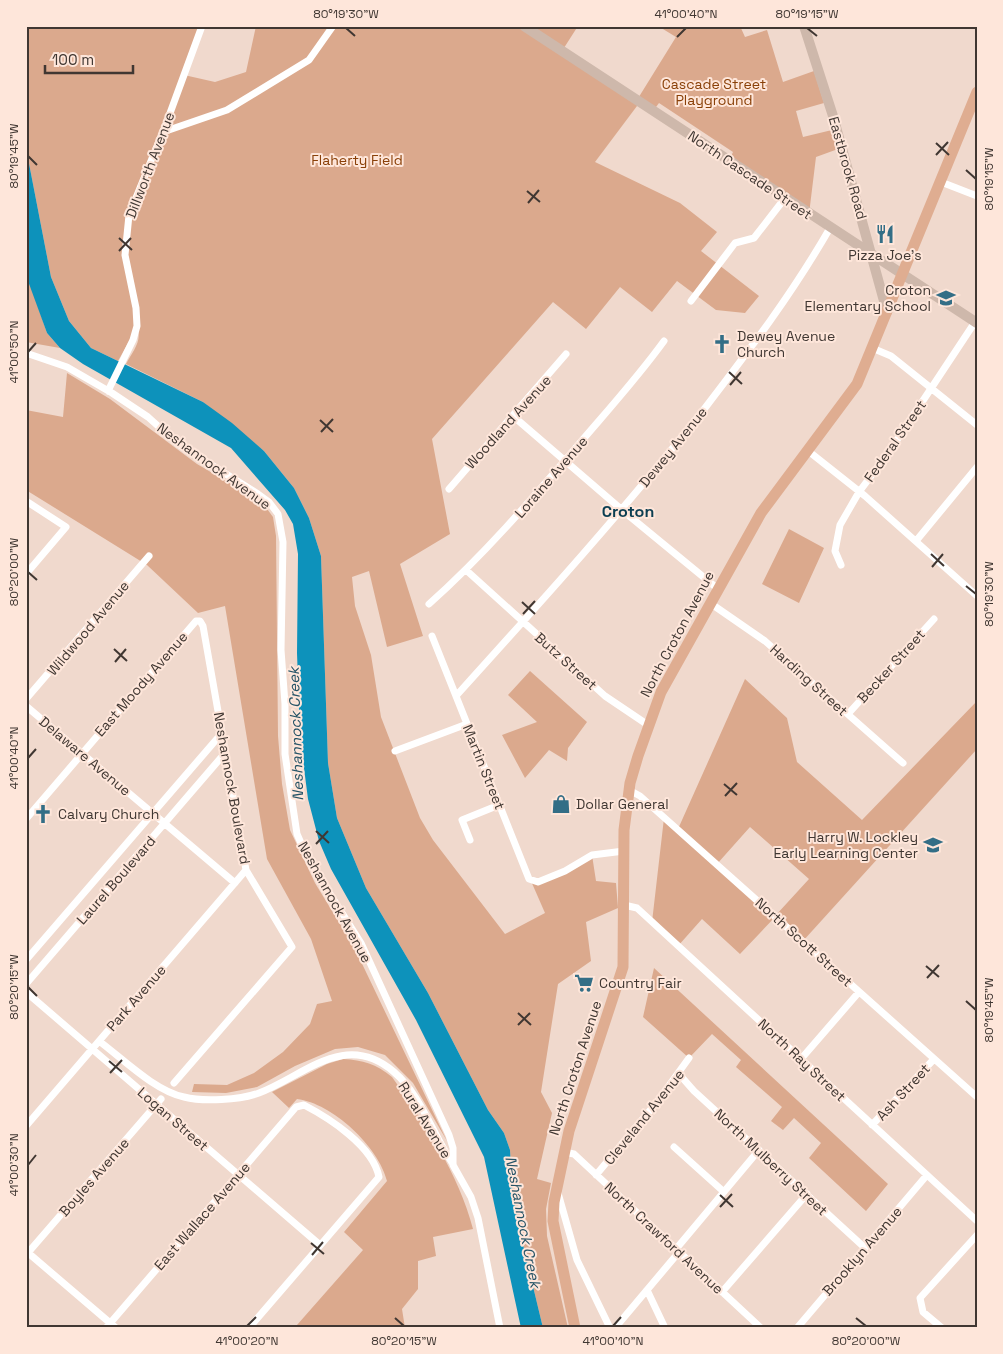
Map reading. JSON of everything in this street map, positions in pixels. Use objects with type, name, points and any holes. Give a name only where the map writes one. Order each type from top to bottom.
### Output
[{"type":"main road","name":"North Croton Avenue","points":[[576,1328],[554,1221],[554,1202],[573,1117],[622,973],[624,956],[624,852],[629,790],[648,725],[660,692],[768,501],[854,389],[977,92]]},
{"type":"street","name":"Dillworth Avenue","points":[[109,389],[134,340],[137,326],[136,308],[127,270],[126,230],[134,201],[163,132],[202,26]]},
{"type":"street","points":[[163,132],[227,110],[309,60],[333,26]]},
{"type":"street","name":"North Cascade Street","points":[[524,26],[976,322]]},
{"type":"street","name":"Eastbrook Road","points":[[804,26],[834,116],[887,312]]},
{"type":"street","points":[[941,182],[977,196]]},
{"type":"street","points":[[692,301],[735,243],[754,238],[785,198]]},
{"type":"street","name":"Dewey Avenue","points":[[456,696],[622,510],[766,329],[830,228]]},
{"type":"street","name":"Federal Street","points":[[841,565],[835,552],[836,533],[859,492],[932,389],[976,322]]},
{"type":"street","name":"Loraine Avenue","points":[[429,604],[466,570],[531,501],[664,341]]},
{"type":"street","points":[[872,348],[891,356],[977,426]]},
{"type":"street","name":"Neshannock Avenue","points":[[26,354],[57,363],[109,389],[148,417],[178,444],[269,502],[278,514],[283,542],[282,650],[285,754],[297,834],[308,859],[365,950],[389,1007],[449,1135],[453,1148],[453,1164],[471,1197],[478,1218],[500,1328]]},
{"type":"street","name":"Woodland Avenue","points":[[448,489],[566,354]]},
{"type":"street","points":[[513,416],[622,510],[718,589]]},
{"type":"street","points":[[807,450],[859,492],[977,596]]},
{"type":"street","points":[[916,541],[977,467]]},
{"type":"street","points":[[26,501],[66,527],[26,574]]},
{"type":"street","name":"Wildwood Avenue","points":[[26,700],[149,556]]},
{"type":"street","name":"Butz Street","points":[[466,570],[605,696],[648,725]]},
{"type":"street","name":"Harding Street","points":[[710,603],[765,641],[903,763]]},
{"type":"street","name":"Becker Street","points":[[848,714],[934,619]]},
{"type":"street","name":"Neshannock Boulevard","points":[[174,1084],[292,948],[246,870],[203,626],[199,620]]},
{"type":"street","name":"East Moody Avenue","points":[[26,819],[196,621],[199,620]]},
{"type":"street","name":"Martin Street","points":[[432,636],[529,879],[535,882],[549,878],[592,855],[624,852]]},
{"type":"street","name":"Delaware Avenue","points":[[26,706],[235,883]]},
{"type":"street","points":[[395,751],[467,724]]},
{"type":"street","name":"Laurel Boulevard","points":[[26,960],[222,733]]},
{"type":"street","name":"Laurel Boulevard","points":[[26,984],[225,753]]},
{"type":"street","name":"North Scott Street","points":[[629,790],[640,796],[673,825],[977,1097]]},
{"type":"street","points":[[470,840],[462,820],[499,805]]},
{"type":"street","name":"Park Avenue","points":[[26,1126],[246,870]]},
{"type":"street","name":"North Ray Street","points":[[624,905],[637,908],[977,1221]]},
{"type":"street","name":"Logan Street","points":[[26,992],[92,1049],[158,1102],[320,1245]]},
{"type":"street","points":[[802,1059],[859,992]]},
{"type":"street","name":"Rural Avenue","points":[[99,1041],[163,1089],[190,1099],[245,1097],[263,1091],[325,1059],[348,1055],[367,1058],[387,1066],[405,1083],[453,1164]]},
{"type":"street","name":"Cleveland Avenue","points":[[596,1175],[679,1074],[689,1058]]},
{"type":"street","name":"Ash Street","points":[[872,1125],[934,1059]]},
{"type":"street","name":"North Mulberry Street","points":[[679,1074],[865,1248]]},
{"type":"street","name":"Boyles Avenue","points":[[27,1253],[158,1102]]},
{"type":"street","name":"East Wallace Avenue","points":[[111,1326],[238,1174],[300,1105],[335,1123],[355,1141],[376,1167],[380,1177],[320,1245]]},
{"type":"street","points":[[674,1147],[724,1192]]},
{"type":"street","points":[[615,1328],[759,1150]]},
{"type":"street","name":"North Crawford Avenue","points":[[564,1152],[574,1154],[761,1328]]},
{"type":"street","name":"Brooklyn Avenue","points":[[797,1328],[927,1175]]},
{"type":"street","points":[[556,1189],[577,1260],[610,1328]]},
{"type":"street","points":[[722,1292],[806,1194]]},
{"type":"street","points":[[942,1328],[920,1308],[922,1295],[977,1235]]},
{"type":"street","points":[[249,1328],[320,1245]]},
{"type":"street","points":[[27,1253],[111,1326]]},
{"type":"street","points":[[647,1290],[665,1328]]},
{"type":"green space","points":[[26,26],[202,26],[184,75],[215,82],[246,72],[256,26],[578,26],[562,51],[637,100],[676,37],[658,26],[740,26],[745,37],[767,30],[783,82],[814,71],[824,103],[796,111],[803,137],[832,130],[838,149],[816,157],[809,214],[729,161],[733,152],[659,103],[653,111],[640,102],[595,162],[680,203],[717,232],[701,251],[759,296],[745,313],[716,310],[677,281],[652,312],[620,287],[586,329],[553,302],[432,439],[450,534],[400,564],[423,636],[387,647],[369,571],[352,577],[355,606],[371,655],[381,717],[420,818],[433,840],[505,934],[545,913],[531,881],[535,882],[592,855],[596,881],[616,883],[618,908],[586,922],[591,961],[558,984],[541,1092],[552,1113],[537,1179],[551,1183],[546,1209],[547,1236],[568,1328],[543,1328],[518,1224],[512,1184],[510,1150],[504,1133],[488,1110],[428,993],[366,888],[337,818],[328,763],[321,556],[309,518],[294,488],[264,451],[203,402],[126,364],[138,342],[137,327],[118,361],[91,348],[69,321],[51,277],[26,148]]},
{"type":"green space","points":[[26,272],[47,333],[60,348],[26,342]]},
{"type":"green space","points":[[67,373],[110,399],[197,464],[262,502],[273,517],[276,536],[278,736],[282,784],[290,830],[315,883],[354,947],[447,1141],[413,1083],[385,1055],[358,1047],[335,1049],[295,1066],[257,1087],[226,1093],[192,1092],[194,1084],[227,1085],[254,1073],[283,1052],[310,1024],[317,1004],[332,1001],[311,939],[267,859],[225,606],[198,613],[147,565],[26,490],[26,410],[63,417]]},
{"type":"green space","points":[[789,529],[824,548],[799,603],[762,584]]},
{"type":"green space","points":[[530,671],[587,722],[568,748],[567,761],[549,750],[525,778],[502,735],[537,722],[508,695]]},
{"type":"green space","points":[[745,679],[787,718],[797,762],[862,820],[977,701],[977,749],[803,941],[776,916],[740,954],[702,919],[678,946],[652,922],[664,818],[678,829]],"holes":[[[750,827],[809,879],[776,915],[717,864]]]},
{"type":"green space","points":[[654,968],[888,1184],[866,1211],[809,1158],[821,1143],[794,1118],[783,1130],[771,1121],[782,1107],[736,1067],[741,1060],[712,1034],[689,1058],[643,1017]]},
{"type":"green space","points":[[343,1059],[357,1060],[369,1064],[392,1077],[428,1130],[450,1169],[459,1188],[473,1229],[433,1237],[436,1256],[418,1261],[418,1289],[402,1309],[405,1328],[299,1328],[297,1325],[363,1250],[344,1232],[387,1181],[374,1154],[364,1141],[339,1118],[311,1102],[297,1099],[289,1108],[272,1092],[327,1064]]},
{"type":"water","points":[[26,148],[51,277],[69,321],[91,348],[203,402],[232,423],[264,451],[294,488],[309,518],[321,556],[328,763],[337,818],[366,888],[428,993],[488,1110],[504,1133],[510,1150],[512,1184],[518,1224],[543,1328],[521,1328],[484,1157],[416,1020],[331,869],[319,841],[308,799],[300,737],[297,653],[298,554],[293,524],[285,510],[231,448],[83,364],[60,348],[47,333],[26,272]]},
{"type":"place","name":"Pizza Joe's","points":[[885,234]]},
{"type":"place","name":"Croton Elementary School","points":[[946,298]]},
{"type":"place","name":"Dewey Avenue Church","points":[[722,344]]},
{"type":"place","name":"Dollar General","points":[[561,804]]},
{"type":"place","name":"Calvary Church","points":[[43,814]]},
{"type":"place","name":"Harry W. Lockley Early Learning Center","points":[[933,845]]},
{"type":"place","name":"Country Fair","points":[[584,983]]},
{"type":"district","name":"Croton","points":[[628,511]]},
{"type":"park label","name":"Cascade Street Playground","points":[[714,92]]},
{"type":"park label","name":"Flaherty Field","points":[[357,160]]},
{"type":"water label","name":"Neshannock Creek","points":[[296,734]]},
{"type":"water label","name":"Neshannock Creek","points":[[523,1222]]}]
